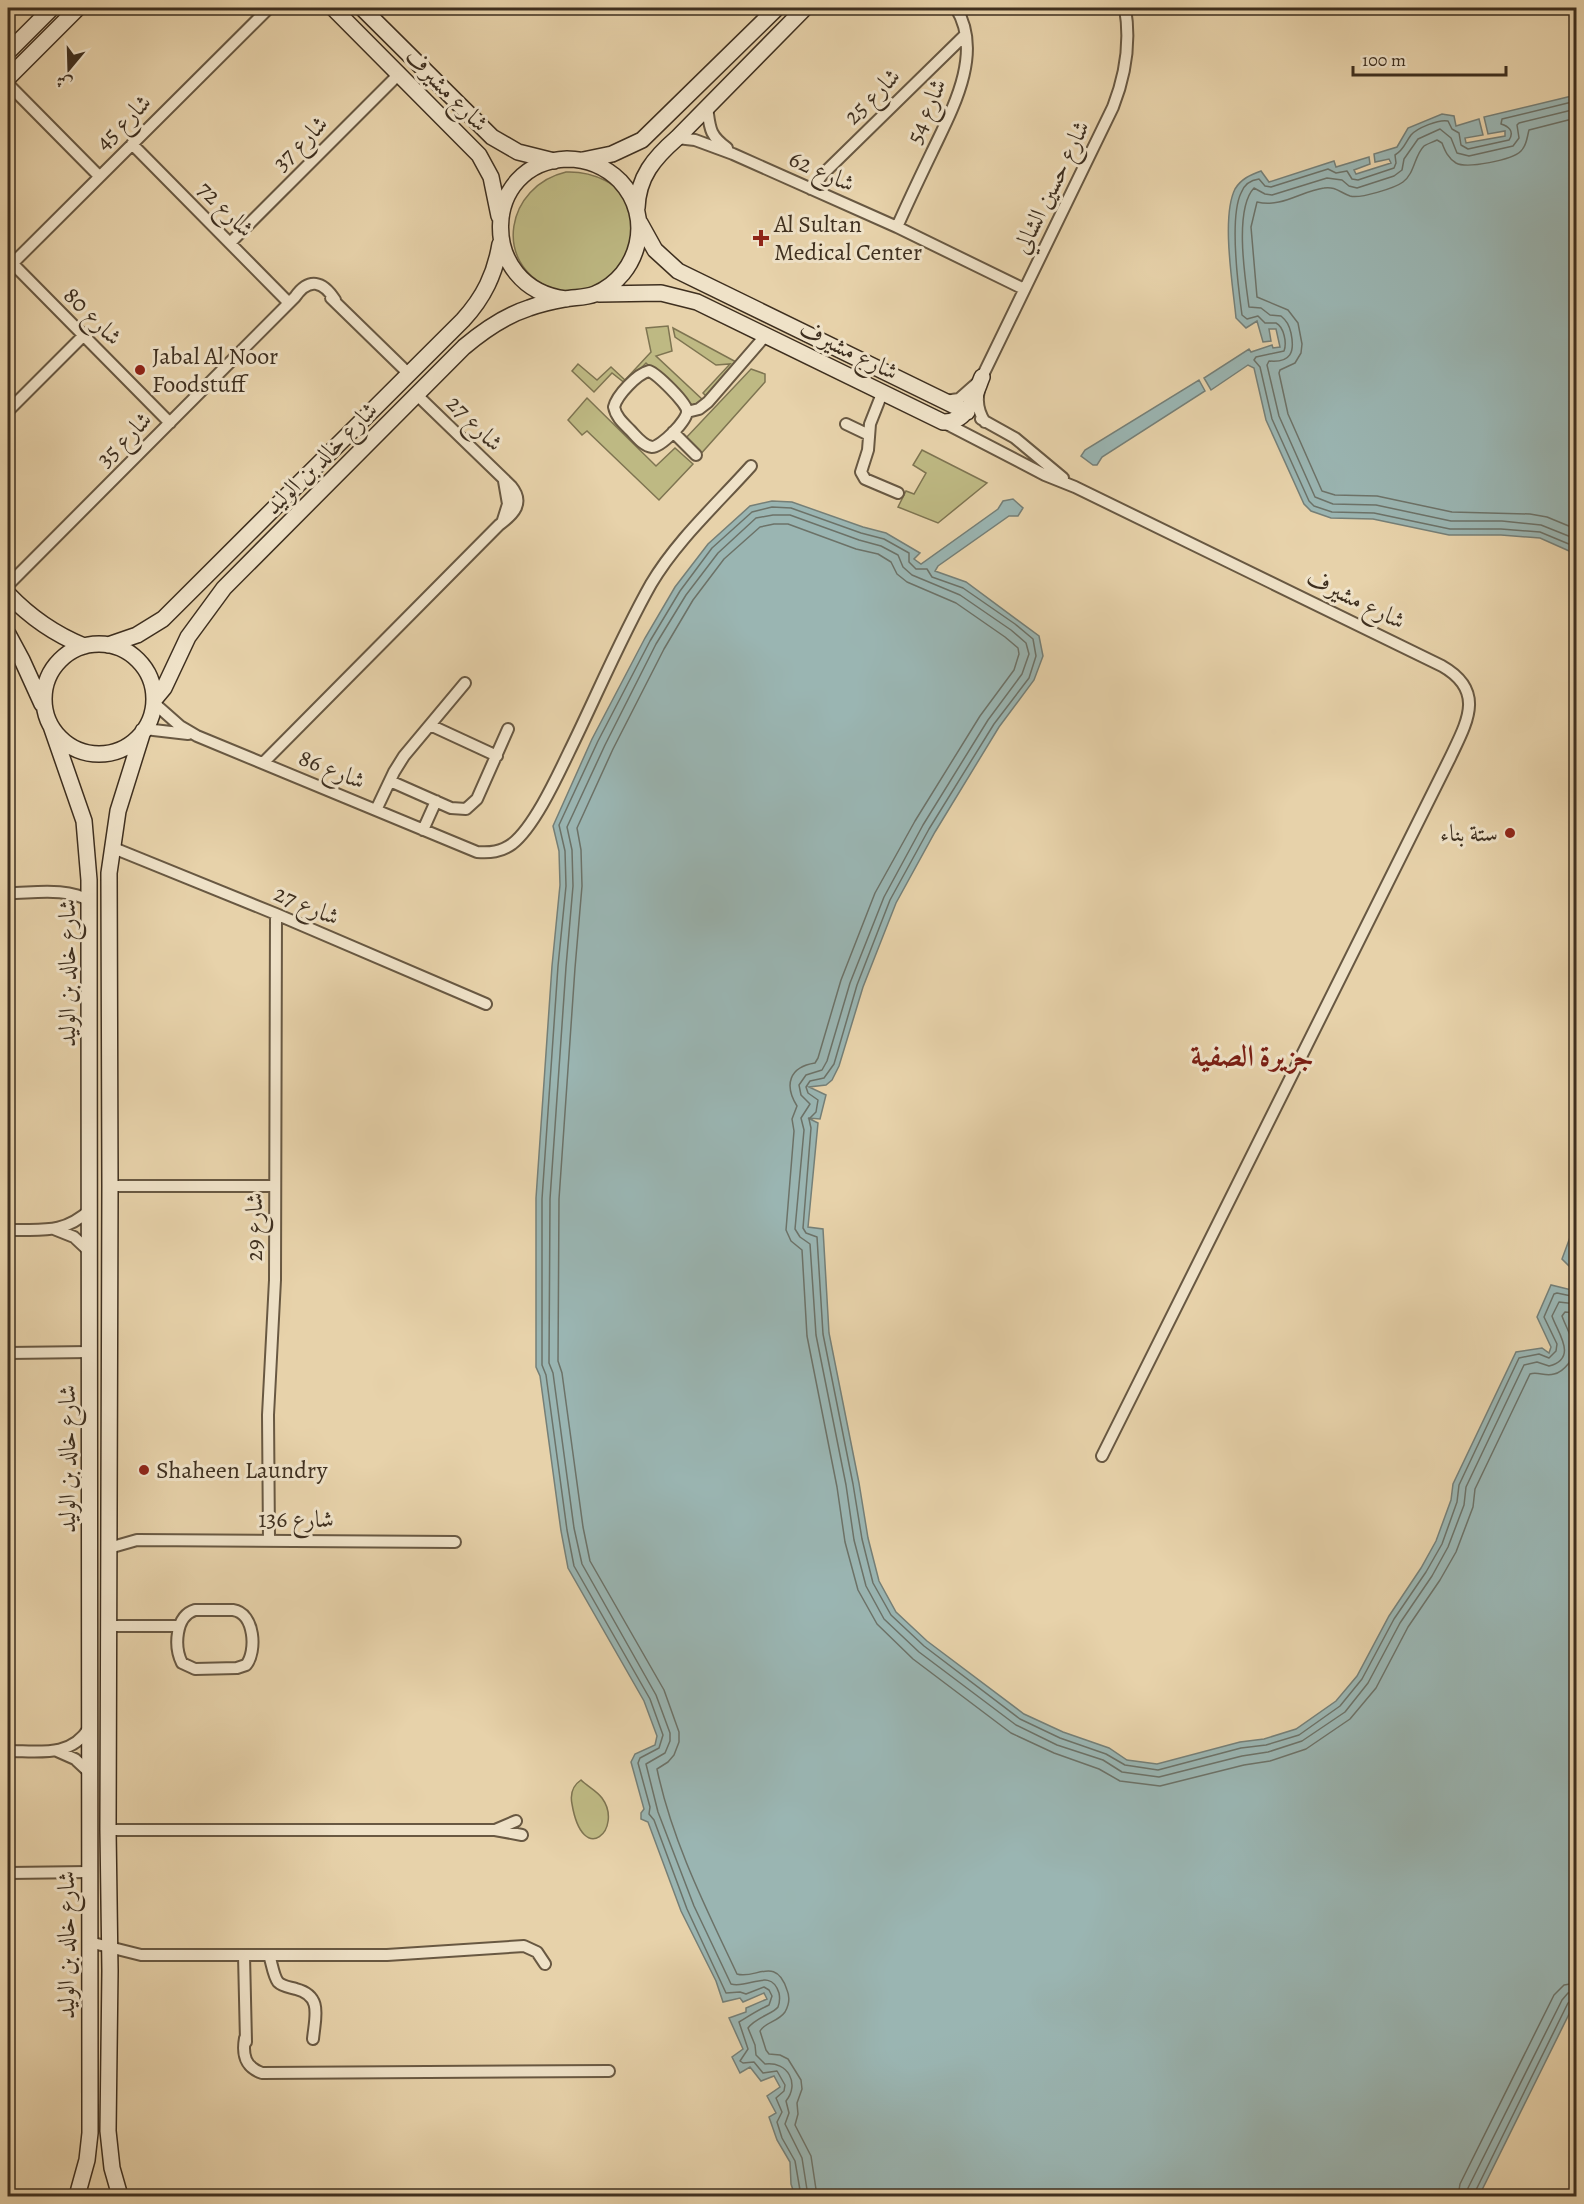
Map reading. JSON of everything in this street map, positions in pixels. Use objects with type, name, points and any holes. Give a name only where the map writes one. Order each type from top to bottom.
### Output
[{"type":"main road","points":[[8,52],[52,8]]},
{"type":"main road","points":[[8,78],[78,8]]},
{"type":"main road","name":"شارع مشيرف","points":[[333,8],[471,145],[483,160],[495,190],[500,221]]},
{"type":"main road","name":"شارع مشيرف","points":[[362,8],[492,137],[519,152],[554,161]]},
{"type":"main road","points":[[777,8],[642,140],[612,154],[579,160],[554,161],[531,171],[517,183],[507,198],[500,221],[501,241],[507,261],[519,278],[536,290],[566,298],[593,295],[605,289],[624,272],[636,249],[640,186],[645,174],[660,153],[805,8]]},
{"type":"main road","points":[[579,160],[591,163],[612,174],[628,190],[639,217]]},
{"type":"main road","name":"شارع مشيرف","points":[[639,217],[655,250],[678,271],[967,411]]},
{"type":"main road","name":"شارع خالد بن الوليد","points":[[108,645],[137,635],[163,619],[409,375],[475,307],[492,276],[501,241]]},
{"type":"main road","name":"شارع مشيرف","points":[[593,295],[642,292],[680,296],[697,302],[943,422]]},
{"type":"main road","name":"شارع خالد بن الوليد","points":[[154,702],[164,688],[188,637],[224,588],[464,348],[494,324],[529,308],[566,298]]},
{"type":"main road","points":[[943,422],[956,421],[967,411],[982,377]]},
{"type":"main road","points":[[8,594],[48,629],[84,646]]},
{"type":"main road","points":[[8,634],[31,678],[49,721],[63,740],[78,749],[96,754],[114,752],[130,744],[144,730],[154,702],[152,684],[146,670],[136,658],[108,645],[84,646],[70,652],[50,673],[44,695],[49,721]]},
{"type":"main road","name":"شارع خالد بن الوليد","points":[[49,721],[84,821],[90,901],[90,2133],[87,2160],[77,2196]]},
{"type":"main road","name":"شارع خالد بن الوليد","points":[[120,2196],[112,2168],[108,2132],[110,1946],[108,1830],[109,873],[118,811],[144,730]]},
{"type":"main road","points":[[89,1471],[99,1478],[109,1471]]},
{"type":"main road","points":[[89,1498],[99,1493],[109,1500]]},
{"type":"street","name":"شارع 45","points":[[10,266],[269,8]]},
{"type":"street","name":"شارع 54","points":[[897,227],[957,95],[964,72],[965,34],[956,8]]},
{"type":"street","name":"شارع حسين الشالي","points":[[985,422],[977,401],[982,377],[1120,90],[1128,55],[1125,8]]},
{"type":"street","name":"شارع 25","points":[[811,189],[965,34]]},
{"type":"street","name":"شارع 37","points":[[230,243],[399,74]]},
{"type":"street","points":[[8,84],[99,176]]},
{"type":"street","name":"شارع 62","points":[[707,107],[711,132],[716,140],[734,154]]},
{"type":"street","name":"شارع 62","points":[[677,138],[695,140],[734,154],[897,227],[1024,289]]},
{"type":"street","name":"شارع 72","points":[[132,144],[230,243],[292,300]]},
{"type":"street","name":"شارع 80","points":[[10,266],[170,423]]},
{"type":"street","points":[[292,300],[300,289],[312,284],[325,287],[409,375]]},
{"type":"street","name":"شارع 35","points":[[8,585],[292,300]]},
{"type":"street","points":[[687,412],[699,409],[708,402],[766,334]]},
{"type":"street","points":[[9,408],[83,336]]},
{"type":"street","points":[[649,371],[656,375],[684,404],[687,412],[686,419],[657,446],[648,446],[617,417],[614,407],[615,402],[641,374],[649,371]]},
{"type":"street","name":"شارع حسين الشالي","points":[[945,401],[952,401],[966,395],[982,377]]},
{"type":"street","points":[[883,392],[870,424],[868,450],[862,476],[898,493]]},
{"type":"street","name":"شارع 27","points":[[263,763],[499,525],[514,514],[518,507],[516,492],[417,395]]},
{"type":"street","name":"شارع مشيرف","points":[[967,411],[1015,438],[1075,487]]},
{"type":"street","name":"شارع مشيرف","points":[[943,422],[1045,475],[1075,487],[1454,674],[1464,685],[1470,699],[1470,713],[1465,727],[1102,1456]]},
{"type":"street","points":[[846,424],[869,435]]},
{"type":"street","points":[[673,432],[696,456]]},
{"type":"street","name":"شارع 86","points":[[154,702],[180,726],[197,736],[477,852],[490,853],[508,846],[522,832],[557,777],[651,584],[677,548],[751,466]]},
{"type":"street","points":[[376,810],[404,756],[465,683]]},
{"type":"street","points":[[430,725],[497,756]]},
{"type":"street","points":[[390,781],[456,809],[466,809],[479,795],[508,729]]},
{"type":"street","name":"شارع 86","points":[[144,730],[171,731],[197,736]]},
{"type":"street","points":[[423,830],[436,801]]},
{"type":"street","name":"شارع 27","points":[[111,847],[276,914],[486,1004]]},
{"type":"street","points":[[67,893],[82,887],[89,880]]},
{"type":"street","points":[[8,893],[67,893],[79,895],[90,901]]},
{"type":"street","name":"شارع 29","points":[[269,1540],[268,1415],[275,1302],[276,914]]},
{"type":"street","points":[[110,1186],[275,1186]]},
{"type":"street","points":[[8,1230],[54,1229],[73,1224],[90,1210]]},
{"type":"street","points":[[54,1229],[74,1237],[90,1252]]},
{"type":"street","points":[[8,1353],[90,1352]]},
{"type":"street","name":"شارع 136","points":[[109,1530],[137,1539]]},
{"type":"street","name":"شارع 136","points":[[109,1548],[137,1539],[455,1542]]},
{"type":"street","points":[[195,1610],[238,1611],[247,1617],[251,1627],[249,1662],[237,1668],[190,1668],[180,1658],[179,1626],[184,1615],[195,1610]]},
{"type":"street","points":[[109,1626],[179,1626]]},
{"type":"street","points":[[8,1751],[57,1751],[76,1743],[89,1728]]},
{"type":"street","points":[[57,1751],[75,1760],[89,1772]]},
{"type":"street","points":[[495,1830],[516,1821]]},
{"type":"street","points":[[108,1830],[495,1830],[522,1835]]},
{"type":"street","points":[[8,1873],[89,1872]]},
{"type":"street","points":[[89,1942],[141,1954],[244,1955],[387,1955],[524,1946],[537,1952],[545,1964]]},
{"type":"street","points":[[244,1955],[244,2055],[250,2067],[262,2073],[609,2071]]},
{"type":"street","points":[[269,1955],[276,1980],[281,1985],[305,1991],[312,1997],[316,2006],[313,2039]]},
{"type":"shaded area","points":[[566,172],[596,176],[605,180],[621,193],[631,210],[634,248],[601,288],[564,293],[551,288],[532,277],[520,262],[514,244],[514,226],[519,209],[530,193],[546,180]]},
{"type":"shaded area","points":[[668,326],[672,351],[656,356],[704,401],[695,409],[646,363],[626,384],[612,373],[594,392],[572,371],[578,364],[597,380],[611,367],[625,380],[651,352],[646,328]]},
{"type":"shaded area","points":[[673,328],[738,363],[707,397],[703,393],[730,364],[716,365],[675,337]]},
{"type":"shaded area","points":[[751,369],[765,374],[765,382],[698,457],[684,440]]},
{"type":"shaded area","points":[[587,398],[656,466],[675,448],[693,464],[659,500],[587,431],[582,435],[568,420]]},
{"type":"shaded area","points":[[922,450],[987,483],[938,523],[898,507],[906,491],[914,494],[926,473],[913,465]]},
{"type":"shaded area","points":[[581,1780],[600,1795],[607,1810],[608,1821],[605,1830],[599,1837],[592,1839],[584,1835],[577,1824],[572,1804],[572,1790]]},
{"type":"water","points":[[1576,95],[1576,554],[1540,538],[1449,535],[1373,519],[1331,518],[1311,511],[1304,504],[1266,420],[1254,368],[1248,365],[1211,390],[1204,378],[1249,349],[1251,352],[1272,345],[1273,348],[1280,347],[1276,329],[1269,329],[1271,341],[1263,342],[1257,321],[1246,328],[1236,318],[1228,234],[1231,201],[1235,189],[1246,178],[1261,171],[1269,182],[1334,161],[1336,167],[1369,157],[1370,164],[1354,170],[1356,174],[1391,163],[1389,159],[1375,162],[1374,154],[1397,147],[1408,128],[1442,114],[1454,116],[1456,126],[1479,119],[1483,135],[1465,138],[1466,143],[1505,136],[1505,131],[1488,134],[1484,117]]},
{"type":"water","points":[[1199,380],[1205,391],[1102,457],[1097,465],[1093,465],[1081,456],[1085,450]]},
{"type":"water","points":[[1013,499],[1023,508],[1018,516],[1009,516],[938,566],[935,571],[966,582],[1039,636],[1043,656],[1034,680],[999,727],[935,832],[896,903],[863,987],[839,1066],[832,1080],[826,1085],[809,1087],[826,1095],[820,1119],[808,1118],[818,1123],[808,1227],[823,1229],[829,1333],[868,1538],[879,1581],[896,1612],[927,1641],[1024,1714],[1063,1732],[1109,1748],[1127,1760],[1157,1764],[1240,1742],[1264,1739],[1296,1729],[1336,1701],[1357,1676],[1389,1616],[1421,1568],[1436,1541],[1451,1500],[1453,1484],[1516,1352],[1542,1348],[1549,1353],[1551,1347],[1537,1317],[1551,1285],[1576,1291],[1576,2000],[1479,2196],[795,2196],[791,2184],[790,2162],[777,2140],[769,2117],[776,2113],[767,2096],[780,2087],[774,2076],[761,2081],[750,2067],[740,2073],[732,2057],[743,2049],[729,2018],[746,2012],[746,2008],[767,1999],[764,1993],[743,2002],[740,1998],[723,2002],[716,1981],[681,1911],[648,1822],[641,1819],[644,1809],[631,1762],[635,1754],[655,1745],[657,1736],[644,1701],[568,1568],[540,1376],[536,1367],[536,1198],[560,885],[559,851],[553,826],[592,739],[645,638],[675,587],[708,544],[750,506],[772,501],[792,502],[886,533],[920,553],[914,559],[921,564],[998,509],[1003,501]]},
{"type":"water","points":[[1576,1221],[1576,1273],[1562,1259]]},
{"type":"place","name":"Al Sultan Medical Center","points":[[761,238]]},
{"type":"place","name":"Jabal Al Noor Foodstuff","points":[[140,370]]},
{"type":"place","name":"ستة بناء","points":[[1510,833]]},
{"type":"place","name":"Shaheen Laundry","points":[[144,1470]]},
{"type":"district","name":"جزيرة الصفية","points":[[1252,1056]]}]
